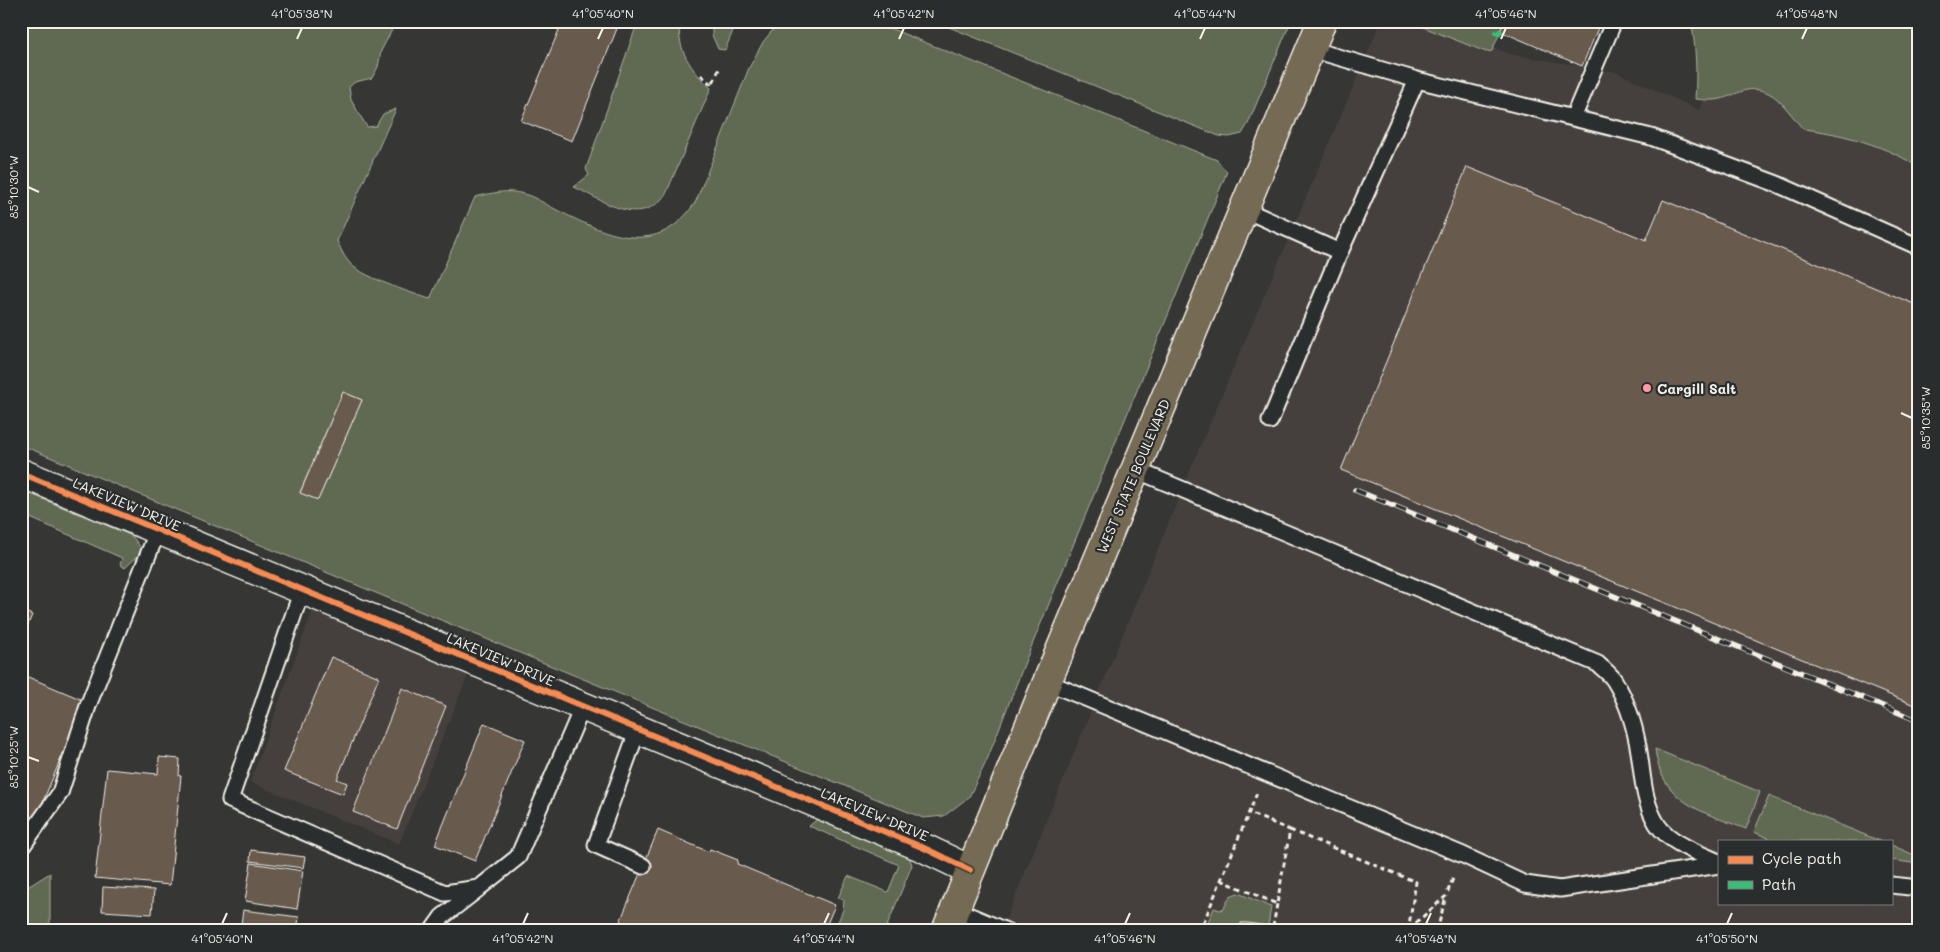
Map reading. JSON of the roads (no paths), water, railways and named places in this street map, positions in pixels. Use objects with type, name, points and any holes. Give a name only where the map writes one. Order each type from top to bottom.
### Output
[{"type":"main road","name":"WEST STATE BOULEVARD","points":[[950,920],[1322,21]]},
{"type":"street","name":"LAKEVIEW DRIVE","points":[[21,473],[924,848],[970,870]]},
{"type":"lane","points":[[1573,118],[1614,21]]},
{"type":"lane","points":[[1310,49],[1417,80],[1651,137],[1777,184],[1919,247]]},
{"type":"lane","points":[[1270,421],[1340,252],[1417,80]]},
{"type":"lane","points":[[1243,209],[1340,252]]},
{"type":"lane","points":[[1136,470],[1598,664],[1614,679],[1630,717],[1638,745],[1642,784],[1657,825],[1673,839],[1718,863]]},
{"type":"lane","points":[[21,848],[60,793],[89,703],[158,530]]},
{"type":"lane","points":[[302,590],[230,800],[445,893],[480,888]]},
{"type":"lane","points":[[1047,682],[1463,856],[1525,884],[1560,889],[1718,863]]},
{"type":"lane","points":[[432,931],[442,917],[518,857],[583,706]]},
{"type":"lane","points":[[638,729],[596,845],[643,866]]},
{"type":"lane","points":[[1892,885],[1919,888]]},
{"type":"lane","points":[[950,920],[1006,931]]},
{"type":"railway","points":[[1355,490],[1919,721]]},
{"type":"place","name":"Cargill Salt","points":[[1647,388]]}]
